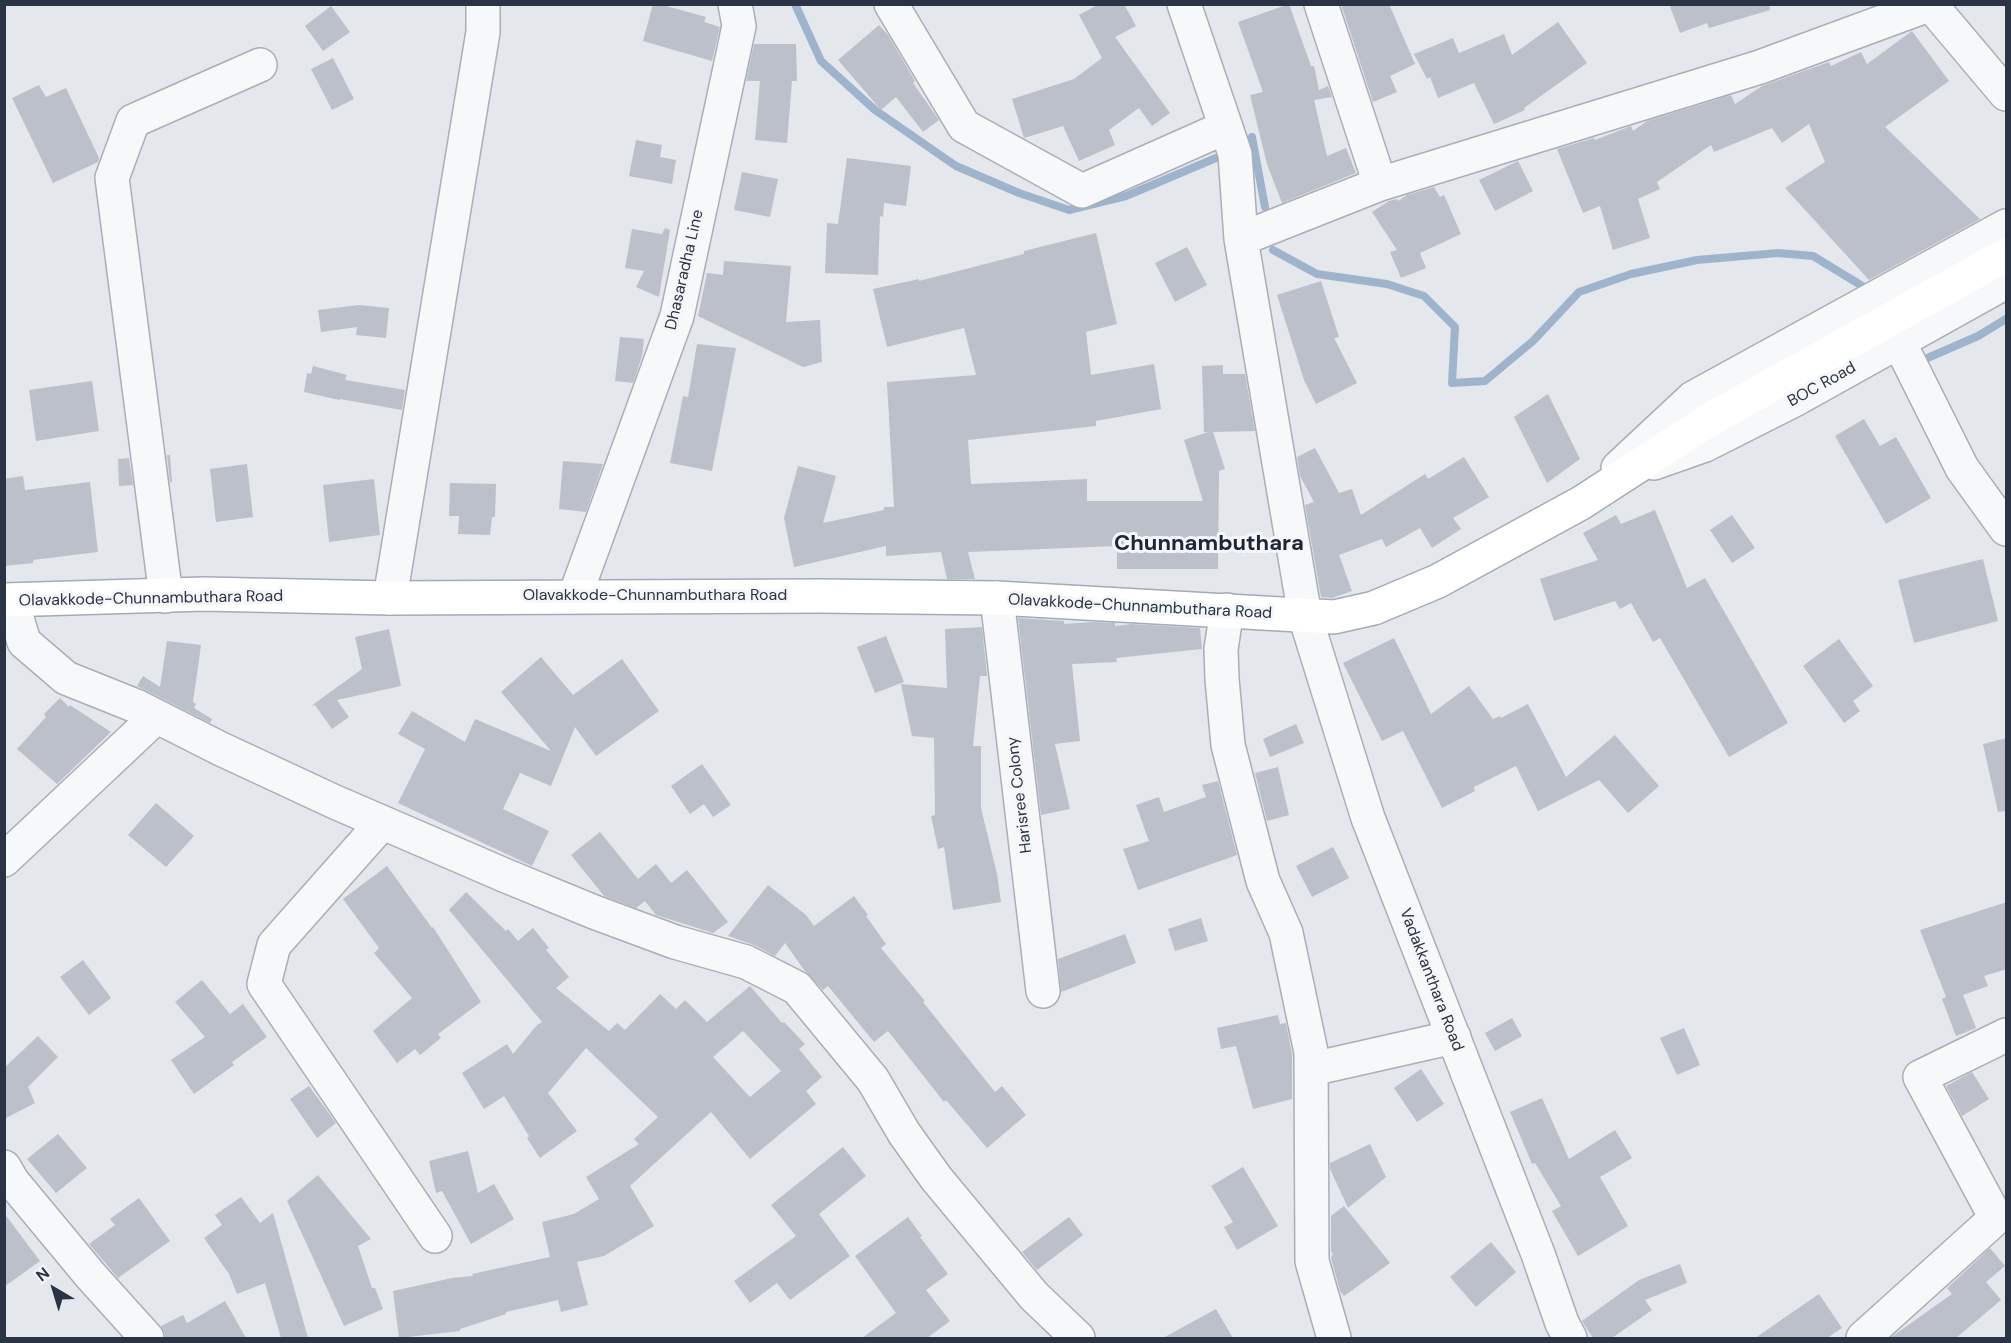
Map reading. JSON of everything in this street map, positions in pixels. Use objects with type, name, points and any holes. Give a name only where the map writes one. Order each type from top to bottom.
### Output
[{"type":"main road","name":"Olavakkode-Chunnambuthara Road","points":[[8,601],[204,594],[390,598],[575,596],[997,598],[1334,617],[1374,608],[1438,580],[1581,503],[1708,420],[2007,255]]},
{"type":"street","points":[[390,598],[483,32],[483,4]]},
{"type":"street","name":"Dhasaradha Line","points":[[575,596],[677,316],[739,26],[735,4]]},
{"type":"street","points":[[891,4],[964,126],[1082,191],[1226,127]]},
{"type":"street","points":[[1321,4],[1380,184]]},
{"type":"street","name":"Vadakkanthara Road","points":[[1186,5],[1235,154],[1241,239],[1305,616],[1368,818],[1538,1254],[1562,1323],[1570,1338]]},
{"type":"street","points":[[1241,239],[1380,184],[1760,67],[1931,5],[2007,94]]},
{"type":"street","points":[[166,596],[112,178],[133,121],[260,65]]},
{"type":"street","points":[[1581,503],[1694,398],[2007,226]]},
{"type":"street","name":"BOC Road","points":[[1630,471],[1705,445],[1794,400],[2007,282]]},
{"type":"street","points":[[1899,342],[1962,468],[2007,529]]},
{"type":"street","name":"Harisree Colony","points":[[997,598],[1043,991]]},
{"type":"street","points":[[8,601],[24,642],[66,678],[136,706],[231,754],[382,823],[594,912],[675,942],[746,962],[797,988],[873,1080],[904,1133],[936,1178],[1034,1296],[1078,1338]]},
{"type":"street","points":[[1227,610],[1221,649],[1228,745],[1263,881],[1286,933],[1311,1052],[1312,1261],[1334,1338]]},
{"type":"street","points":[[4,860],[156,717]]},
{"type":"street","points":[[382,823],[274,945],[264,984],[435,1236]]},
{"type":"street","points":[[1863,1338],[1996,1218],[1920,1077],[2007,1035]]},
{"type":"street","points":[[1312,1069],[1454,1037]]},
{"type":"street","points":[[4,1167],[13,1182],[91,1276],[147,1338]]},
{"type":"building","points":[[653,4],[706,17],[704,22],[720,27],[712,61],[643,41]]},
{"type":"building","points":[[1099,4],[1124,4],[1136,26],[1115,37],[1170,113],[1152,126],[1139,108],[1109,130],[1115,145],[1079,161],[1063,126],[1024,138],[1012,99],[1074,79],[1102,58],[1079,15]]},
{"type":"building","points":[[1289,4],[1311,66],[1314,66],[1319,90],[1328,86],[1332,97],[1314,100],[1327,156],[1346,148],[1356,173],[1282,203],[1267,164],[1250,95],[1263,92],[1238,22]]},
{"type":"building","points":[[1341,4],[1389,4],[1415,64],[1390,76],[1397,92],[1373,102]]},
{"type":"building","points":[[1669,4],[1769,4],[1770,10],[1709,28],[1707,23],[1680,33]]},
{"type":"building","points":[[331,6],[350,32],[323,51],[305,26]]},
{"type":"building","points":[[1558,22],[1587,63],[1524,108],[1525,110],[1494,124],[1474,83],[1438,98],[1430,77],[1427,79],[1414,54],[1453,38],[1459,53],[1504,34],[1512,55]]},
{"type":"building","points":[[879,25],[888,35],[915,81],[913,83],[939,120],[923,132],[896,97],[881,110],[838,60]]},
{"type":"building","points":[[1912,31],[1949,81],[1885,127],[1980,219],[1869,280],[1785,188],[1825,162],[1809,124],[1782,143],[1772,128],[1714,152],[1711,145],[1657,182],[1660,189],[1638,199],[1650,238],[1613,250],[1600,206],[1583,213],[1557,149],[1594,138],[1595,140],[1631,126],[1633,131],[1647,121],[1731,95],[1735,104],[1762,86],[1829,62],[1831,66],[1861,52],[1867,64]]},
{"type":"building","points":[[754,44],[796,44],[797,81],[792,81],[787,143],[755,140],[760,81],[746,81]]},
{"type":"building","points":[[333,58],[354,99],[332,110],[311,69]]},
{"type":"building","points":[[39,85],[46,97],[66,88],[99,158],[98,162],[53,183],[12,98]]},
{"type":"building","points":[[636,140],[662,145],[660,157],[676,160],[672,184],[629,176]]},
{"type":"building","points":[[847,158],[911,166],[906,206],[884,203],[883,217],[880,216],[878,275],[825,273],[827,223],[838,224]]},
{"type":"building","points":[[1518,161],[1533,191],[1495,211],[1479,180]]},
{"type":"building","points":[[742,172],[778,179],[770,217],[734,210]]},
{"type":"building","points":[[1434,187],[1440,197],[1444,195],[1461,234],[1420,253],[1426,268],[1401,278],[1390,252],[1397,250],[1372,212],[1389,201],[1397,199],[1398,201],[1407,195]]},
{"type":"building","points":[[665,228],[670,230],[659,297],[636,287],[644,271],[625,268],[632,229],[662,234]]},
{"type":"building","points":[[1096,233],[1117,324],[1086,332],[1091,375],[1154,364],[1161,409],[1096,421],[1096,426],[968,440],[971,484],[1087,479],[1087,501],[1203,501],[1184,440],[1208,432],[1204,432],[1202,366],[1223,365],[1223,374],[1245,374],[1255,431],[1213,432],[1225,469],[1219,471],[1218,569],[1117,569],[1117,546],[968,552],[975,579],[947,579],[941,552],[886,556],[886,546],[794,567],[784,518],[798,466],[836,476],[823,523],[884,510],[884,507],[894,507],[887,382],[976,375],[964,328],[887,347],[873,289],[919,279],[919,281]]},
{"type":"building","points":[[1187,247],[1207,285],[1175,302],[1155,263]]},
{"type":"building","points":[[724,261],[791,266],[786,322],[820,320],[822,362],[803,367],[698,316],[707,273],[723,275]]},
{"type":"building","points":[[1321,281],[1339,337],[1334,338],[1357,383],[1316,404],[1304,380],[1277,295]]},
{"type":"building","points":[[359,305],[389,308],[386,338],[356,335],[357,327],[321,332],[318,310]]},
{"type":"building","points":[[620,337],[644,339],[642,356],[633,383],[615,381]]},
{"type":"building","points":[[697,344],[736,348],[712,471],[670,463],[683,396],[688,397]]},
{"type":"building","points":[[313,366],[347,375],[345,380],[405,390],[402,410],[304,392],[307,373],[311,374]]},
{"type":"building","points":[[92,381],[99,431],[36,441],[29,390]]},
{"type":"building","points":[[1548,394],[1580,459],[1547,483],[1514,417]]},
{"type":"building","points":[[1864,419],[1880,446],[1896,437],[1931,498],[1886,524],[1835,436]]},
{"type":"building","points":[[1315,448],[1339,493],[1352,489],[1361,515],[1425,474],[1428,479],[1464,457],[1489,497],[1453,518],[1461,529],[1432,548],[1420,528],[1386,547],[1382,539],[1339,555],[1352,591],[1332,598],[1321,597],[1305,505],[1314,502],[1300,476],[1297,457]]},
{"type":"building","points":[[167,455],[170,455],[172,482],[170,482]]},
{"type":"building","points":[[129,458],[133,485],[119,486],[118,459]]},
{"type":"building","points":[[563,461],[603,464],[586,512],[559,509]]},
{"type":"building","points":[[247,464],[253,517],[216,522],[210,469]]},
{"type":"building","points":[[23,476],[25,490],[90,482],[98,552],[4,566],[4,479]]},
{"type":"building","points":[[374,479],[380,535],[329,542],[323,485]]},
{"type":"building","points":[[450,483],[496,484],[495,517],[492,517],[490,535],[458,534],[459,516],[449,516]]},
{"type":"building","points":[[1655,510],[1687,588],[1705,578],[1788,723],[1729,757],[1660,638],[1653,642],[1631,603],[1620,609],[1615,601],[1554,621],[1540,579],[1598,560],[1583,533],[1616,515],[1621,524]]},
{"type":"building","points":[[1732,515],[1755,548],[1732,563],[1710,530]]},
{"type":"building","points":[[1983,559],[1998,621],[1914,643],[1898,580]]},
{"type":"building","points":[[1018,618],[1064,621],[1064,624],[1094,622],[1115,623],[1115,626],[1132,624],[1200,628],[1202,649],[1116,658],[1117,662],[1072,664],[1080,741],[1055,744],[1070,809],[1041,815]]},
{"type":"building","points":[[982,627],[987,676],[980,676],[973,746],[981,746],[981,808],[997,874],[1001,902],[953,910],[944,847],[938,849],[931,816],[935,815],[934,738],[912,736],[901,684],[947,688],[945,629]]},
{"type":"building","points":[[389,629],[401,686],[337,700],[349,717],[332,729],[315,705],[311,706],[362,669],[355,637]]},
{"type":"building","points":[[886,636],[904,682],[875,693],[857,647]]},
{"type":"building","points":[[1394,638],[1431,714],[1469,686],[1493,719],[1500,716],[1501,718],[1528,704],[1566,777],[1615,735],[1659,786],[1628,813],[1599,780],[1538,811],[1516,766],[1474,787],[1475,791],[1442,808],[1403,731],[1382,741],[1343,663]]},
{"type":"building","points":[[1839,639],[1873,686],[1853,701],[1860,711],[1844,723],[1803,666]]},
{"type":"building","points":[[167,641],[201,645],[193,702],[196,704],[194,708],[212,719],[210,723],[137,686],[143,676],[160,687]]},
{"type":"building","points":[[541,657],[573,695],[622,659],[659,711],[596,756],[575,727],[551,786],[520,773],[503,809],[549,831],[532,866],[398,803],[425,749],[398,734],[412,711],[465,742],[475,719],[551,751],[501,692]]},
{"type":"building","points":[[60,698],[69,707],[70,705],[111,732],[57,784],[17,749],[46,717],[44,714]]},
{"type":"building","points":[[1296,724],[1304,743],[1270,757],[1263,739]]},
{"type":"building","points":[[2007,738],[2007,811],[1998,812],[1983,744]]},
{"type":"building","points":[[702,764],[731,805],[713,817],[704,804],[690,814],[671,786]]},
{"type":"building","points":[[1278,767],[1289,815],[1267,821],[1255,773]]},
{"type":"building","points":[[1218,781],[1237,855],[1138,890],[1123,849],[1149,841],[1136,805],[1159,797],[1164,812],[1206,797],[1202,785]]},
{"type":"building","points":[[156,803],[194,836],[166,867],[128,835]]},
{"type":"building","points":[[600,832],[638,879],[656,864],[671,883],[687,870],[728,922],[713,933],[656,915],[645,901],[636,908],[604,896],[571,855]]},
{"type":"building","points":[[1333,847],[1349,878],[1312,897],[1296,866]]},
{"type":"building","points":[[387,866],[433,927],[481,1002],[438,1034],[441,1038],[420,1055],[415,1049],[397,1063],[373,1031],[412,998],[374,953],[379,948],[343,899]]},
{"type":"building","points":[[768,885],[806,915],[814,926],[854,896],[886,944],[881,948],[925,1001],[923,1002],[995,1092],[1002,1086],[1026,1115],[987,1148],[946,1100],[944,1102],[888,1031],[874,1042],[828,986],[823,990],[805,971],[785,943],[775,956],[754,945],[728,936]]},
{"type":"building","points":[[466,892],[506,931],[508,929],[518,941],[533,928],[549,948],[546,950],[569,977],[556,988],[609,1031],[617,1023],[625,1030],[660,994],[676,1009],[685,1000],[707,1022],[750,986],[782,1023],[784,1022],[805,1044],[799,1049],[822,1077],[806,1091],[816,1104],[750,1159],[711,1112],[630,1186],[654,1226],[604,1256],[577,1262],[588,1305],[561,1312],[558,1300],[506,1312],[506,1314],[460,1329],[460,1331],[399,1338],[393,1291],[452,1278],[473,1276],[472,1274],[550,1257],[542,1222],[574,1214],[599,1199],[586,1177],[639,1144],[634,1139],[658,1117],[586,1048],[548,1093],[577,1131],[540,1158],[504,1096],[484,1109],[462,1073],[507,1044],[513,1054],[542,1022],[449,910]],"holes":[[[743,1031],[781,1071],[750,1097],[713,1057]]]},
{"type":"building","points":[[2007,902],[2007,969],[1984,976],[1988,986],[1963,995],[1976,1028],[1956,1036],[1942,999],[1946,997],[1920,930]]},
{"type":"building","points":[[1201,918],[1208,941],[1175,951],[1168,929]]},
{"type":"building","points":[[1125,934],[1136,963],[1061,992],[1058,959]]},
{"type":"building","points":[[83,960],[111,998],[89,1015],[60,977]]},
{"type":"building","points":[[202,980],[230,1014],[243,1004],[267,1037],[232,1062],[234,1065],[194,1094],[171,1060],[205,1037],[175,1002]]},
{"type":"building","points":[[1278,1015],[1280,1024],[1286,1023],[1292,1054],[1292,1099],[1253,1109],[1236,1046],[1221,1049],[1217,1028]]},
{"type":"building","points":[[1512,1018],[1522,1036],[1495,1051],[1485,1033]]},
{"type":"building","points":[[1684,1028],[1700,1065],[1677,1075],[1660,1038]]},
{"type":"building","points":[[38,1036],[58,1057],[28,1087],[35,1103],[4,1119],[4,1068]]},
{"type":"building","points":[[1421,1069],[1444,1104],[1417,1122],[1394,1088]]},
{"type":"building","points":[[1972,1072],[1989,1099],[1962,1116],[1946,1086]]},
{"type":"building","points":[[309,1086],[336,1123],[317,1138],[290,1099]]},
{"type":"building","points":[[1542,1098],[1569,1159],[1615,1130],[1632,1158],[1600,1177],[1628,1226],[1578,1256],[1552,1211],[1561,1206],[1535,1163],[1532,1164],[1510,1112]]},
{"type":"building","points":[[58,1134],[87,1168],[56,1193],[27,1159]]},
{"type":"building","points":[[1370,1144],[1386,1177],[1348,1208],[1330,1169],[1330,1163]]},
{"type":"building","points":[[843,1147],[866,1176],[819,1214],[850,1256],[790,1300],[777,1283],[750,1303],[734,1281],[796,1236],[771,1205]]},
{"type":"building","points":[[468,1151],[478,1193],[494,1184],[514,1219],[471,1244],[442,1191],[436,1193],[429,1161]]},
{"type":"building","points":[[1243,1167],[1278,1226],[1237,1250],[1224,1227],[1233,1222],[1211,1186]]},
{"type":"building","points":[[318,1175],[371,1239],[358,1246],[372,1288],[375,1288],[383,1309],[344,1326],[287,1201]]},
{"type":"building","points":[[241,1197],[260,1223],[273,1213],[308,1338],[281,1338],[265,1283],[237,1294],[229,1274],[204,1238],[222,1225],[215,1215]]},
{"type":"building","points":[[139,1198],[170,1241],[118,1278],[89,1244],[115,1225],[110,1219]]},
{"type":"building","points":[[1344,1206],[1390,1263],[1344,1296],[1340,1291],[1331,1258],[1333,1254],[1331,1251],[1331,1216]]},
{"type":"building","points":[[4,1213],[40,1261],[4,1287]]},
{"type":"building","points":[[908,1217],[948,1274],[926,1290],[950,1321],[927,1338],[862,1338],[896,1313],[855,1256]]},
{"type":"building","points":[[1069,1217],[1083,1235],[1037,1270],[1022,1252]]},
{"type":"building","points":[[1491,1242],[1516,1272],[1476,1307],[1450,1277]]},
{"type":"building","points":[[1990,1248],[2005,1266],[1986,1282],[2001,1300],[1956,1338],[1890,1338],[1952,1294],[1947,1288]]},
{"type":"building","points":[[1680,1264],[1687,1283],[1645,1300],[1652,1310],[1612,1338],[1593,1338],[1582,1321],[1639,1280]]},
{"type":"building","points":[[1819,1294],[1842,1328],[1827,1338],[1755,1338]]},
{"type":"building","points":[[225,1301],[246,1338],[165,1338],[161,1326],[183,1315],[187,1323]]},
{"type":"building","points":[[1216,1309],[1233,1338],[1163,1338]]},
{"type":"waterway","points":[[795,4],[821,61],[875,110],[956,166],[1019,193],[1069,210],[1126,196],[1216,158]]},
{"type":"waterway","points":[[1252,137],[1265,207]]},
{"type":"waterway","points":[[1273,250],[1317,274],[1387,284],[1424,296],[1455,327],[1452,383],[1485,381],[1533,341],[1579,292],[1631,274],[1697,260],[1778,253],[1813,256],[1864,287]]},
{"type":"waterway","points":[[1920,357],[1923,360],[1978,336],[2006,319]]},
{"type":"district","name":"Chunnambuthara","points":[[1209,544]]}]
